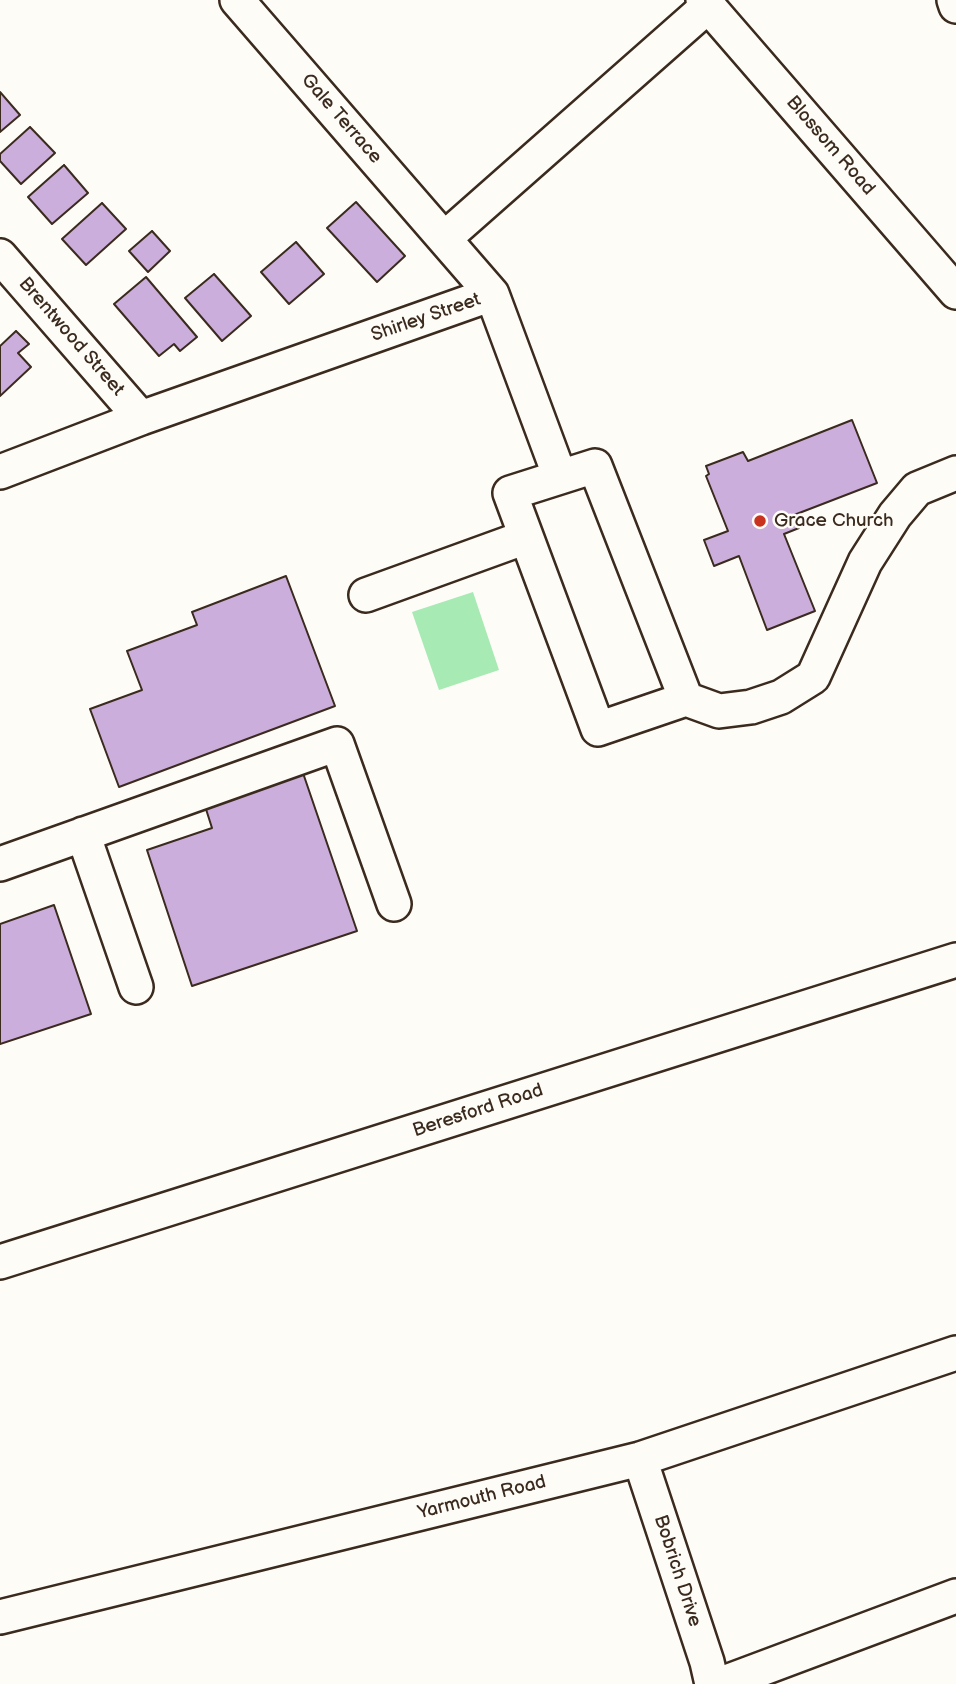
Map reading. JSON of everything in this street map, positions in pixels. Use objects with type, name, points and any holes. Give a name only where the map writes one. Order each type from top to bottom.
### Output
[{"type":"street","name":"Gale Terrace","points":[[237,0],[445,238]]},
{"type":"street","points":[[954,0],[956,6]]},
{"type":"street","points":[[445,238],[706,3]]},
{"type":"street","name":"Blossom Road","points":[[706,3],[956,292]]},
{"type":"street","name":"Shirley Street","points":[[0,472],[141,418],[492,294],[445,238]]},
{"type":"street","name":"Brentwood Street","points":[[0,256],[141,418]]},
{"type":"street","points":[[492,294],[560,477]]},
{"type":"street","points":[[685,699],[595,466],[509,494],[598,729],[685,699],[719,710],[751,707],[781,697],[813,677],[865,562],[895,514],[917,489],[956,473]]},
{"type":"street","points":[[366,595],[526,537]]},
{"type":"street","points":[[0,864],[337,744],[394,904]]},
{"type":"street","points":[[83,834],[136,987]]},
{"type":"street","name":"Beresford Road","points":[[0,1262],[956,960]]},
{"type":"street","name":"Yarmouth Road","points":[[0,1617],[640,1459],[956,1353]]},
{"type":"street","name":"Bobrich Drive","points":[[640,1459],[712,1684]]},
{"type":"street","points":[[721,1684],[956,1596]]},
{"type":"green space","points":[[473,592],[499,670],[439,690],[412,612]]},
{"type":"building","points":[[0,92],[20,115],[0,132]]},
{"type":"building","points":[[30,127],[55,153],[21,184],[0,161],[0,154]]},
{"type":"building","points":[[64,165],[88,193],[52,224],[28,197]]},
{"type":"building","points":[[356,202],[405,256],[377,282],[327,228]]},
{"type":"building","points":[[102,203],[126,229],[86,265],[62,239]]},
{"type":"building","points":[[152,231],[170,251],[148,272],[129,251]]},
{"type":"building","points":[[296,242],[324,274],[289,304],[261,272]]},
{"type":"building","points":[[214,274],[251,316],[222,341],[185,298]]},
{"type":"building","points":[[146,277],[197,337],[180,351],[174,344],[159,356],[114,304]]},
{"type":"building","points":[[16,331],[29,344],[18,353],[31,367],[0,396],[0,346]]},
{"type":"building","name":"Grace Church","points":[[852,420],[877,483],[794,515],[799,528],[784,534],[815,611],[767,630],[739,556],[714,566],[704,540],[728,531],[706,476],[709,474],[706,466],[743,452],[748,461]]},
{"type":"building","points":[[286,576],[335,706],[119,787],[90,709],[142,690],[127,651],[197,625],[192,612]]},
{"type":"building","points":[[303,773],[357,931],[192,986],[147,850],[212,828],[205,806]]},
{"type":"building","points":[[54,905],[91,1014],[0,1044],[0,924]]},
{"type":"place","name":"Grace Church","points":[[760,521]]}]
